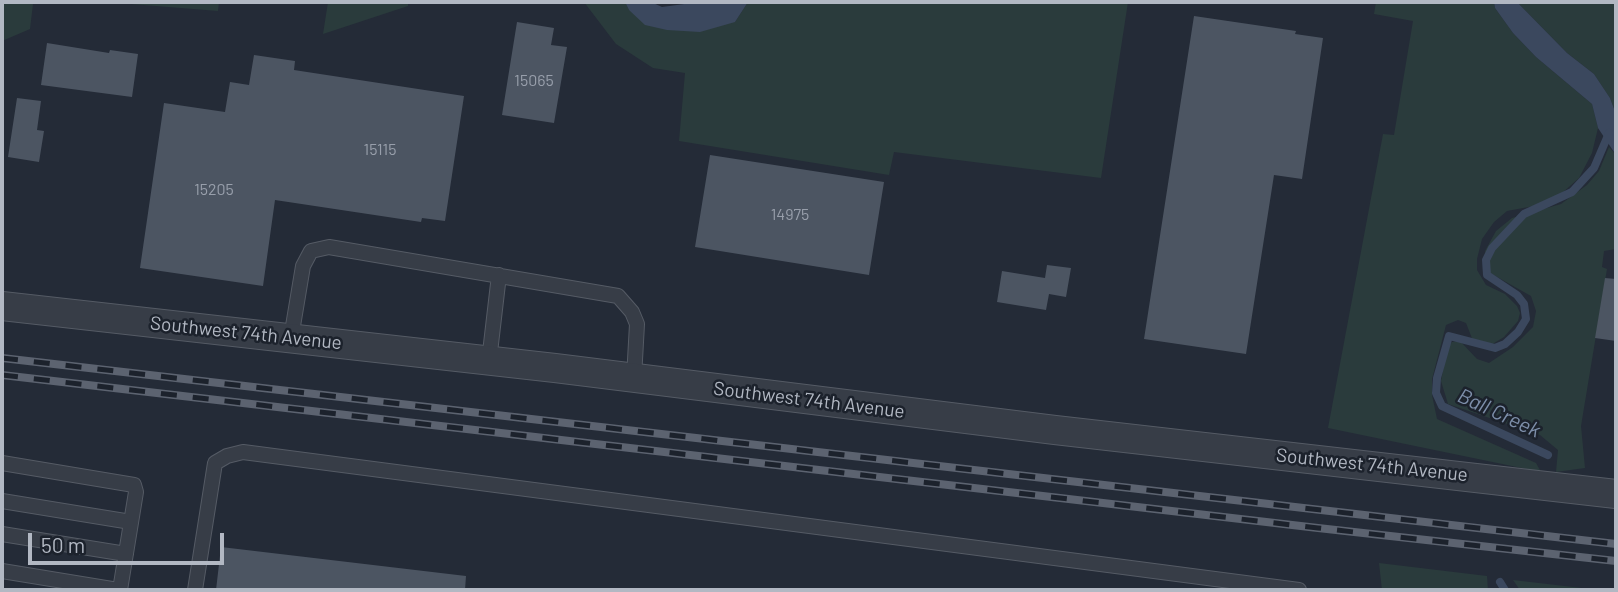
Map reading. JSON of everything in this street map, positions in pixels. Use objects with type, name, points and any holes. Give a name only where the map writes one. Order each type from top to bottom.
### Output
[{"type":"street","name":"Southwest 74th Avenue","points":[[2,306],[1616,494]]},
{"type":"lane","points":[[290,338],[303,266],[311,251],[329,247],[618,296],[632,312],[637,324],[635,378]]},
{"type":"lane","points":[[489,361],[499,275]]},
{"type":"lane","points":[[194,590],[215,463],[227,456],[243,453],[1299,590]]},
{"type":"lane","points":[[2,463],[134,485],[136,492],[119,590],[2,571]]},
{"type":"lane","points":[[2,501],[131,522]]},
{"type":"lane","points":[[2,534],[126,554]]},
{"type":"shaded area","points":[[2,2],[41,2],[33,4],[30,29],[2,41]]},
{"type":"shaded area","points":[[106,2],[219,2],[218,11]]},
{"type":"shaded area","points":[[328,2],[408,2],[408,6],[323,34]]},
{"type":"shaded area","points":[[584,2],[625,2],[629,10],[735,22],[748,2],[1128,2],[1101,178],[894,152],[889,175],[679,141],[685,73],[653,68],[616,44]]},
{"type":"shaded area","points":[[1376,2],[1494,2],[1495,8],[1513,33],[1536,57],[1592,104],[1598,128],[1592,153],[1579,178],[1561,194],[1534,206],[1507,211],[1494,222],[1482,239],[1477,270],[1486,285],[1505,294],[1517,306],[1520,313],[1518,321],[1504,337],[1486,348],[1475,346],[1466,323],[1458,320],[1446,325],[1432,379],[1437,419],[1536,463],[1541,472],[1328,428],[1383,134],[1394,135],[1413,21],[1374,14]]},
{"type":"shaded area","points":[[1517,2],[1616,2],[1616,114],[1610,98],[1594,74],[1567,53]]},
{"type":"shaded area","points":[[1609,147],[1616,155],[1616,249],[1604,251],[1602,267],[1607,269],[1581,426],[1585,468],[1556,472],[1558,450],[1540,435],[1448,404],[1441,381],[1447,349],[1452,342],[1460,341],[1477,359],[1489,363],[1513,347],[1533,327],[1536,311],[1531,296],[1490,273],[1485,251],[1496,231],[1512,218],[1561,204],[1587,185],[1599,171]]},
{"type":"shaded area","points":[[1379,563],[1487,576],[1488,590],[1382,590]]},
{"type":"shaded area","points":[[1513,580],[1599,590],[1520,590]]},
{"type":"water","points":[[625,2],[651,2],[662,7],[699,2],[748,2],[735,22],[700,32],[667,30],[645,25],[629,10]]},
{"type":"water","points":[[1494,2],[1517,2],[1567,53],[1594,74],[1610,98],[1616,114],[1616,155],[1598,128],[1592,104],[1536,57],[1513,33],[1495,8]]},
{"type":"building","points":[[1194,16],[1296,31],[1295,34],[1323,38],[1302,179],[1274,175],[1246,354],[1144,339]]},
{"type":"building","points":[[517,22],[554,28],[551,45],[567,47],[554,123],[502,115]]},
{"type":"building","points":[[47,43],[109,53],[110,50],[138,54],[132,97],[41,85]]},
{"type":"building","points":[[254,55],[295,61],[294,70],[464,96],[445,221],[422,218],[421,222],[275,200],[263,286],[140,268],[164,103],[225,112],[230,82],[249,85]]},
{"type":"building","points":[[17,98],[41,101],[37,130],[44,131],[39,162],[8,157]]},
{"type":"building","points":[[710,155],[884,182],[869,275],[695,247]]},
{"type":"building","points":[[1047,265],[1071,268],[1066,297],[1049,294],[1046,310],[997,302],[1002,271],[1045,278]]},
{"type":"building","points":[[1605,278],[1616,279],[1616,341],[1595,338]]},
{"type":"building","points":[[221,547],[466,576],[465,590],[216,590]]},
{"type":"waterway","name":"Ball Creek","points":[[1548,455],[1442,406],[1436,393],[1437,378],[1449,336],[1495,348],[1505,344],[1518,332],[1526,319],[1524,304],[1517,295],[1487,275],[1486,260],[1492,248],[1524,214],[1572,192],[1594,168],[1609,133]]},
{"type":"waterway","name":"Ball Creek","points":[[1500,582],[1505,590]]},
{"type":"railway","points":[[2,358],[1616,544]]},
{"type":"railway","points":[[2,375],[1616,561]]}]
